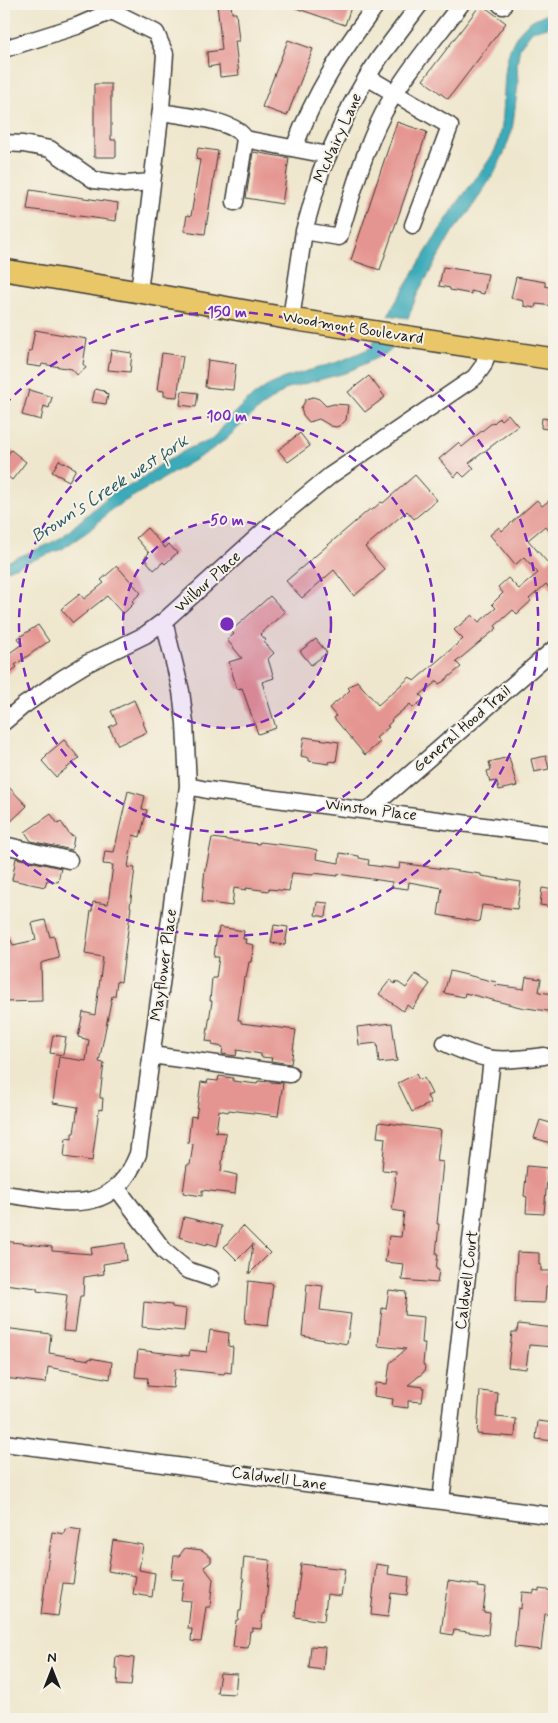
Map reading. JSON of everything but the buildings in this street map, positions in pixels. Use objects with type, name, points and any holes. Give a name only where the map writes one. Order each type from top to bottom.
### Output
[{"type":"main road","name":"Woodmont Boulevard","points":[[4,273],[139,292],[291,319],[554,359]]},
{"type":"street","points":[[294,148],[314,99],[332,68],[377,4]]},
{"type":"street","name":"McNairy Lane","points":[[291,319],[304,231],[314,194],[328,155],[351,105],[367,77],[420,4]]},
{"type":"street","points":[[304,231],[339,237],[369,145],[384,112],[414,66],[461,4]]},
{"type":"street","points":[[4,49],[77,26],[119,7],[156,33],[165,54],[161,112],[139,292]]},
{"type":"street","points":[[367,77],[450,126],[413,225]]},
{"type":"street","points":[[161,112],[224,124],[239,130],[245,139],[235,202]]},
{"type":"street","points":[[245,139],[328,155]]},
{"type":"street","points":[[4,143],[50,149],[94,180],[125,184],[152,182]]},
{"type":"street","name":"Wilbur Place","points":[[4,722],[63,678],[86,664],[145,635],[164,621],[275,521],[331,475],[475,377],[484,366],[489,349]]},
{"type":"street","name":"Mayflower Place","points":[[4,1194],[81,1203],[105,1196],[129,1173],[138,1154],[188,786],[185,723],[181,691],[164,621]]},
{"type":"street","name":"General Hood Trail","points":[[370,810],[554,649]]},
{"type":"street","name":"Winston Place","points":[[188,786],[554,835]]},
{"type":"street","points":[[4,845],[69,860]]},
{"type":"street","points":[[445,1043],[471,1055],[492,1059],[512,1060],[544,1056]]},
{"type":"street","points":[[151,1055],[290,1074]]},
{"type":"street","name":"Caldwell Court","points":[[441,1500],[492,1059]]},
{"type":"street","points":[[116,1187],[165,1252],[187,1270],[211,1278]]},
{"type":"street","name":"Caldwell Lane","points":[[4,1443],[554,1516]]},
{"type":"water","points":[[554,10],[554,21],[548,27],[532,31],[520,47],[517,64],[518,84],[512,131],[495,172],[469,212],[451,234],[417,295],[408,318],[388,315],[447,219],[497,146],[503,114],[507,63],[511,47],[519,33],[531,21]]},
{"type":"water","points":[[375,340],[396,345],[389,352],[345,373],[288,388],[254,413],[225,440],[112,509],[90,530],[62,549],[4,571],[4,563],[62,537],[113,492],[135,483],[160,465],[188,449],[215,437],[233,414],[266,387],[284,378],[341,361],[370,348]]},
{"type":"water label","name":"Brown's Creek west fork","points":[[110,489]]}]
